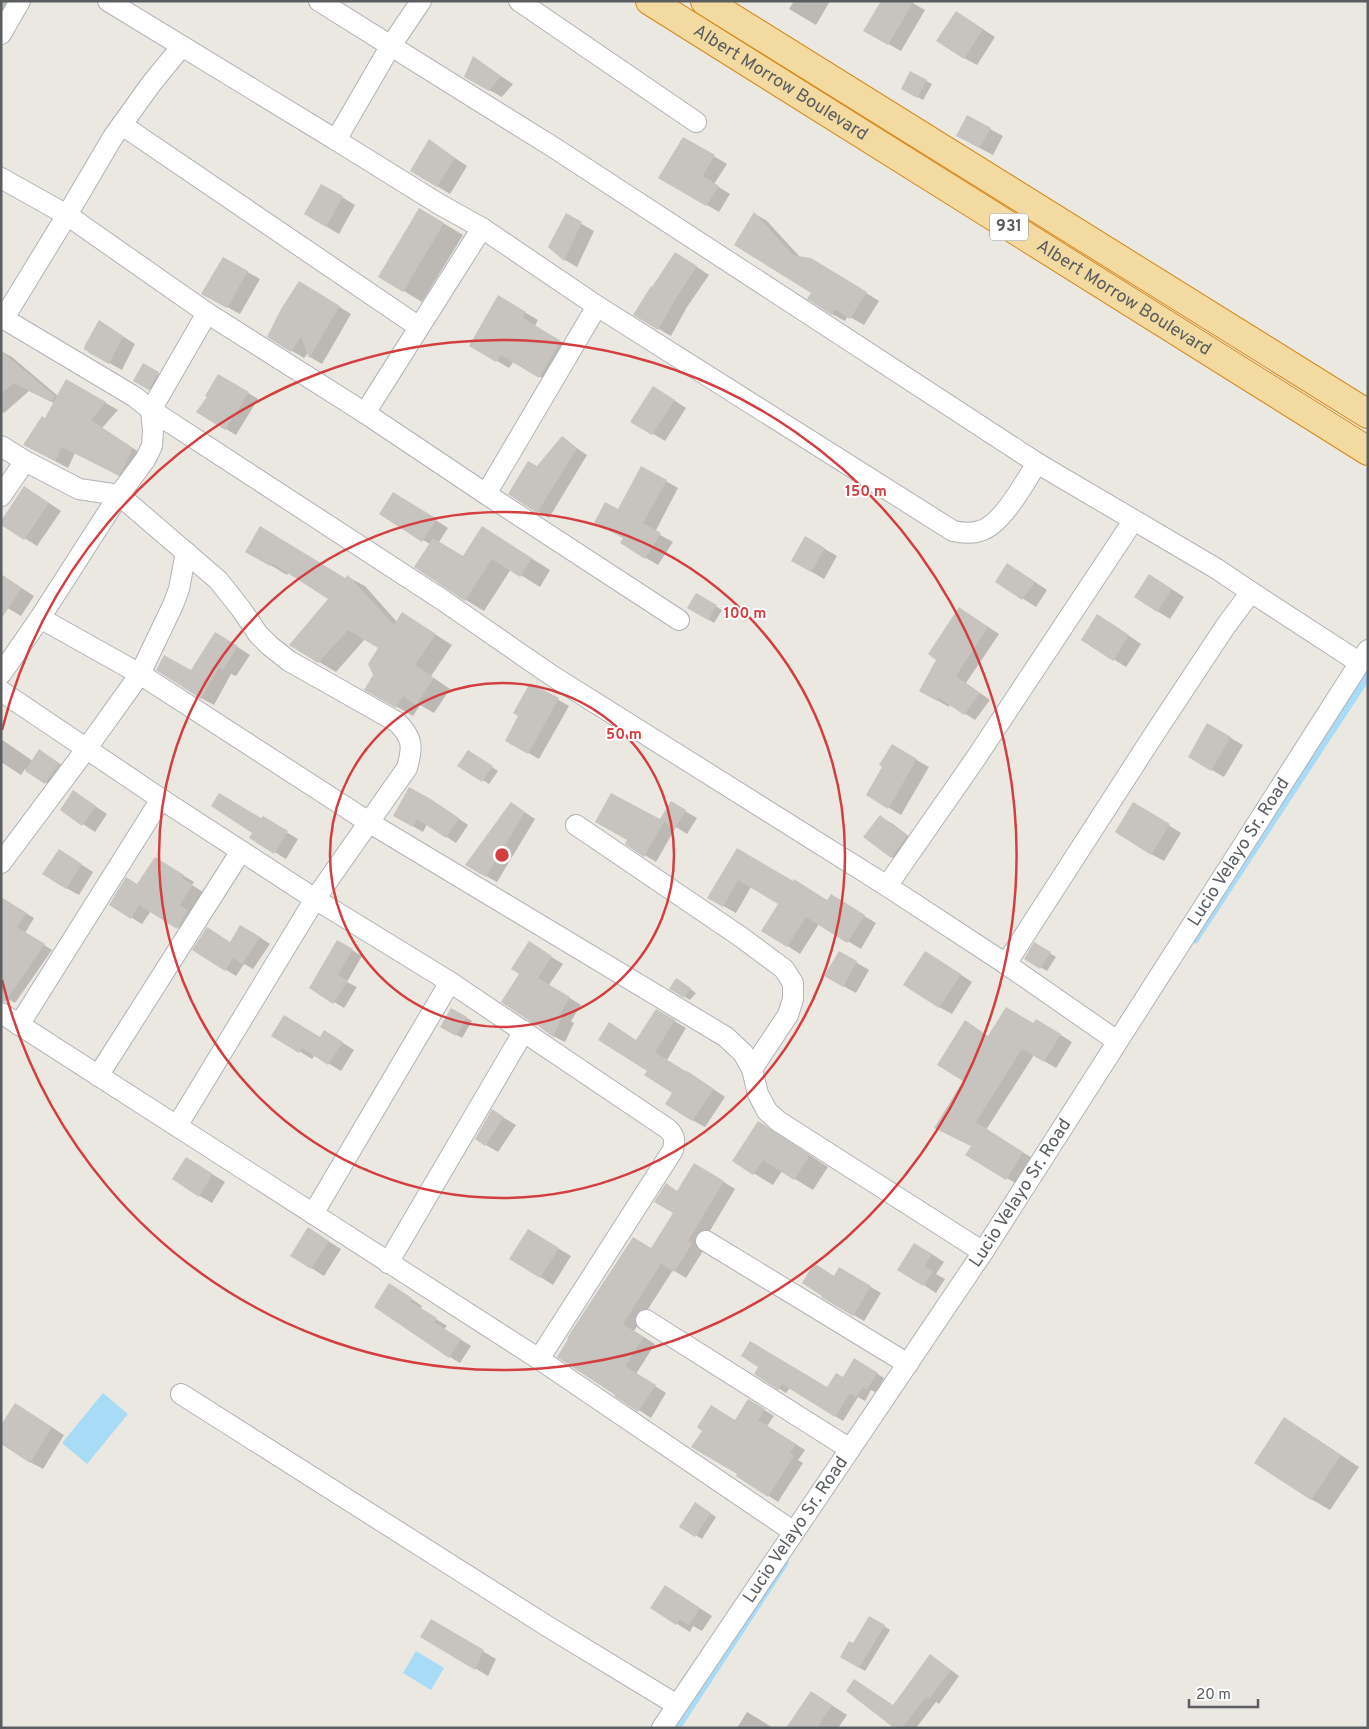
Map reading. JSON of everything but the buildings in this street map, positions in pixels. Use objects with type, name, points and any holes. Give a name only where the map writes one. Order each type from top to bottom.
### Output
[{"type":"highway","name":"Albert Morrow Boulevard","points":[[650,1],[1368,451]]},
{"type":"highway","name":"Albert Morrow Boulevard","points":[[709,2],[1368,414]]},
{"type":"street","points":[[1,34],[20,1]]},
{"type":"street","points":[[108,1],[438,204],[482,228],[597,306],[953,531],[970,534],[992,526],[1037,463]]},
{"type":"street","points":[[319,1],[553,147],[1037,463],[1217,569],[1251,592],[1364,656]]},
{"type":"street","points":[[336,140],[390,47],[421,1]]},
{"type":"street","points":[[520,1],[696,122]]},
{"type":"street","points":[[182,46],[151,84],[122,125],[3,318],[127,392],[151,410],[442,599],[551,676],[887,886],[1006,964],[1117,1041]]},
{"type":"street","points":[[122,125],[419,327]]},
{"type":"street","points":[[1,178],[67,215],[207,313],[365,413],[679,620]]},
{"type":"street","points":[[365,413],[482,228]]},
{"type":"street","points":[[486,494],[597,306]]},
{"type":"street","points":[[1,674],[145,460],[152,446],[151,410],[207,313]]},
{"type":"street","points":[[1,446],[25,462],[79,489],[120,495],[218,580],[258,634],[270,646],[290,661],[397,722],[408,733],[411,756],[407,768],[315,899],[177,1126]]},
{"type":"street","points":[[1,496],[25,462]]},
{"type":"street","points":[[887,886],[976,758],[1133,521]]},
{"type":"street","points":[[1,863],[140,674],[173,605],[179,589],[186,552]]},
{"type":"street","points":[[1006,964],[1153,736],[1225,627],[1251,592]]},
{"type":"street","points":[[40,618],[140,674],[370,823],[726,1037],[743,1053],[752,1069],[758,1094],[767,1111],[778,1122],[983,1252]]},
{"type":"street","name":"Lucio Velayo Sr. Road","points":[[662,1728],[983,1252],[1364,656]]},
{"type":"street","points":[[1,691],[161,799],[315,899],[450,982],[668,1128],[674,1135],[675,1141],[672,1150],[539,1359]]},
{"type":"street","points":[[19,1025],[161,799]]},
{"type":"street","points":[[576,825],[741,937],[784,970],[793,983],[793,999],[788,1015],[752,1069]]},
{"type":"street","points":[[98,1076],[241,851]]},
{"type":"street","points":[[313,1214],[450,982]]},
{"type":"street","points":[[1,1013],[539,1359],[794,1532]]},
{"type":"street","points":[[388,1262],[524,1032]]},
{"type":"street","points":[[706,1241],[908,1364]]},
{"type":"street","points":[[646,1320],[850,1449]]},
{"type":"street","points":[[181,1394],[530,1615],[677,1705]]},
{"type":"water","points":[[103,1393],[128,1414],[87,1464],[62,1443]]},
{"type":"water","points":[[416,1651],[444,1668],[431,1690],[403,1673]]},
{"type":"waterway","points":[[1195,940],[1368,676]]},
{"type":"waterway","points":[[677,1728],[785,1563]]}]
